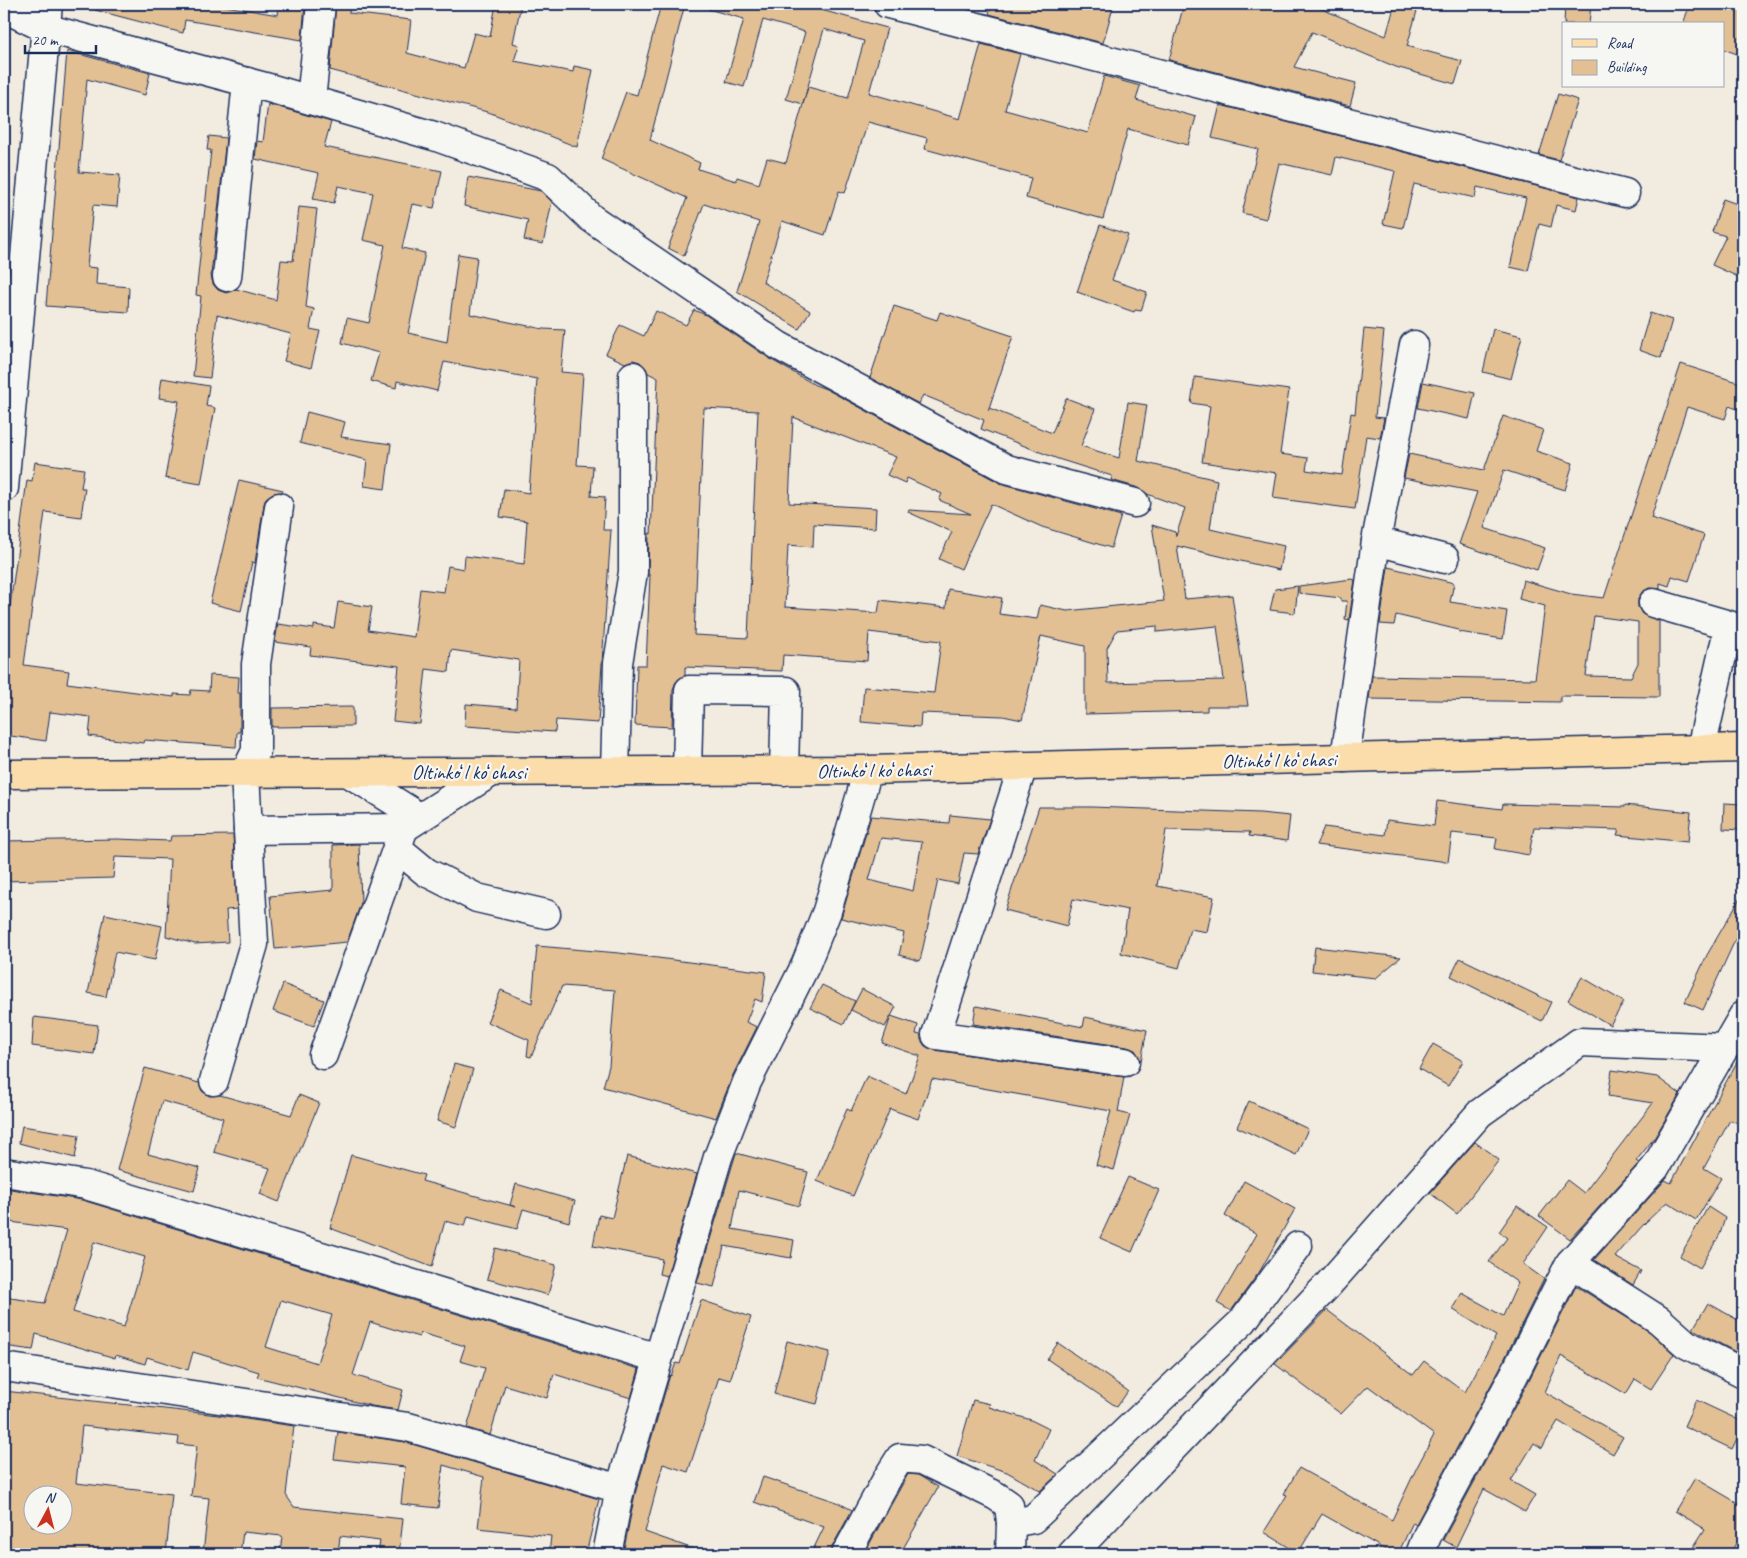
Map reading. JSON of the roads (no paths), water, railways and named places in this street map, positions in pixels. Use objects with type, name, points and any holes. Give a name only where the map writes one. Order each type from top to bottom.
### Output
[{"type":"main road","name":"Oltinkoʻl koʻchasi","points":[[4,774],[868,770],[1743,748]]},
{"type":"street","points":[[311,100],[322,4]]},
{"type":"street","points":[[888,4],[1624,193]]},
{"type":"street","points":[[4,8],[47,16],[247,82],[434,136],[548,177],[591,218],[779,346],[1007,469],[1135,503]]},
{"type":"street","points":[[4,488],[47,16]]},
{"type":"street","points":[[227,277],[247,82]]},
{"type":"street","points":[[1345,758],[1376,541],[1414,345]]},
{"type":"street","points":[[615,772],[618,663],[632,572],[633,376]]},
{"type":"street","points":[[214,1082],[254,944],[245,773],[256,751],[256,664],[279,507]]},
{"type":"street","points":[[1376,541],[1444,559]]},
{"type":"street","points":[[1653,603],[1729,625],[1701,749]]},
{"type":"street","points":[[687,771],[689,690],[786,691],[784,771]]},
{"type":"street","points":[[1023,766],[936,1034],[1125,1062]]},
{"type":"street","points":[[607,1554],[620,1489],[718,1157],[747,1082],[805,966],[827,911],[868,770]]},
{"type":"street","points":[[248,830],[401,838],[492,772]]},
{"type":"street","points":[[323,1055],[410,811],[348,773]]},
{"type":"street","points":[[401,838],[426,872],[477,898],[546,914]]},
{"type":"street","points":[[1420,1554],[1427,1536],[1514,1375],[1570,1263],[1655,1168],[1743,1016]]},
{"type":"street","points":[[1072,1554],[1327,1286],[1480,1113],[1580,1042],[1724,1048]]},
{"type":"street","points":[[4,1172],[86,1185],[658,1358]]},
{"type":"street","points":[[1010,1523],[1034,1518],[1243,1321],[1298,1246]]},
{"type":"street","points":[[1570,1263],[1659,1320],[1686,1344],[1743,1373]]},
{"type":"street","points":[[4,1367],[408,1427],[620,1489]]},
{"type":"street","points":[[846,1554],[900,1458],[922,1460],[996,1496],[1009,1505],[1010,1554]]}]
